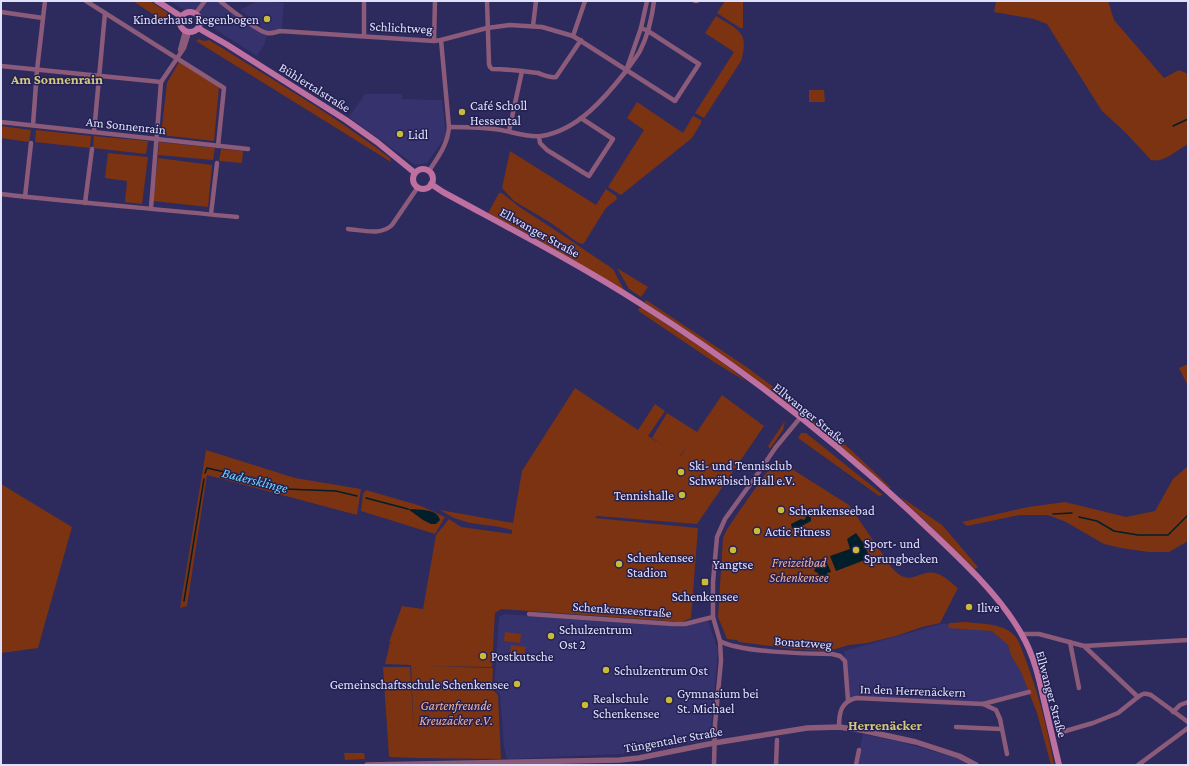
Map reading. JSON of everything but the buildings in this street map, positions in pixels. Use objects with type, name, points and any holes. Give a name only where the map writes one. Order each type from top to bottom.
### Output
[{"type":"main road","points":[[157,1],[182,17]]},
{"type":"main road","points":[[188,13],[195,14],[200,20],[198,28],[194,31],[187,32],[180,24],[182,17],[188,13]]},
{"type":"main road","name":"Bühlertalstraße","points":[[198,28],[346,120],[377,142],[415,173]]},
{"type":"main road","points":[[423,169],[429,171],[432,175],[431,184],[426,188],[418,187],[414,182],[415,173],[423,169]]},
{"type":"main road","name":"Ellwanger Straße","points":[[431,184],[641,303],[712,351],[800,418],[891,494],[930,530],[1001,604],[1022,634],[1037,672],[1059,765]]},
{"type":"street","points":[[33,125],[37,70],[45,1]]},
{"type":"street","points":[[86,1],[225,89],[218,146]]},
{"type":"street","points":[[195,14],[204,1]]},
{"type":"street","name":"Schlichtweg","points":[[220,1],[264,32],[269,33],[280,31],[434,41],[487,28],[510,25],[542,27],[574,36],[675,101],[699,64],[648,31]]},
{"type":"street","points":[[364,1],[364,36]]},
{"type":"street","points":[[434,41],[435,1]]},
{"type":"street","points":[[487,1],[487,28],[490,67],[556,77],[581,40]]},
{"type":"street","points":[[533,26],[536,1]]},
{"type":"street","points":[[574,36],[585,1]]},
{"type":"street","points":[[626,70],[641,28],[647,1]]},
{"type":"street","points":[[450,127],[487,128],[539,137],[561,130],[581,118],[614,87],[633,62],[648,31],[654,1]]},
{"type":"street","points":[[1,12],[43,18]]},
{"type":"street","points":[[94,132],[105,14]]},
{"type":"street","points":[[641,28],[648,31]]},
{"type":"street","points":[[151,208],[161,82],[176,58],[187,32]]},
{"type":"street","points":[[429,171],[446,144],[450,127],[441,40]]},
{"type":"street","points":[[1,66],[161,82]]},
{"type":"street","points":[[509,131],[522,71]]},
{"type":"street","points":[[539,137],[540,143],[547,150],[589,176],[613,139],[581,118]]},
{"type":"street","name":"Am Sonnenrain","points":[[1,122],[248,149]]},
{"type":"street","points":[[25,197],[31,144]]},
{"type":"street","points":[[85,203],[92,149]]},
{"type":"street","points":[[211,214],[217,163]]},
{"type":"street","points":[[348,229],[380,232],[388,229],[418,187]]},
{"type":"street","points":[[1,194],[237,217]]},
{"type":"street","points":[[714,765],[714,743],[721,662],[720,641],[713,617],[713,582],[717,537],[725,519],[776,447],[800,418]]},
{"type":"street","name":"Schenkenseestraße","points":[[529,614],[672,624],[685,624],[713,617]]},
{"type":"street","points":[[1022,634],[1039,634],[1084,646],[1188,640]]},
{"type":"street","name":"Bonatzweg","points":[[720,641],[726,644],[762,650],[832,654],[840,656],[845,661],[848,700]]},
{"type":"street","points":[[1070,642],[1079,688]]},
{"type":"street","points":[[1084,646],[1138,697]]},
{"type":"street","name":"In den Herrenäckern","points":[[839,727],[839,718],[842,708],[848,700],[856,698],[983,704],[1029,692]]},
{"type":"street","points":[[1062,732],[1093,723],[1118,713],[1142,694],[1146,693],[1188,722]]},
{"type":"street","points":[[1173,712],[1180,705],[1188,702]]},
{"type":"street","name":"In den Herrenäckern","points":[[983,704],[996,710],[1000,719],[1007,754]]},
{"type":"street","name":"Tüngentaler Straße","points":[[367,765],[620,760],[807,728],[839,727],[916,742],[959,756],[976,765]]},
{"type":"street","points":[[956,727],[1001,729]]},
{"type":"street","points":[[1138,765],[1188,728]]},
{"type":"street","points":[[776,765],[777,740]]},
{"type":"street","points":[[856,765],[859,750]]},
{"type":"shaded area","points":[[170,1],[221,1],[223,6],[235,16],[267,35],[264,45],[257,56]]},
{"type":"shaded area","name":"Kinderhaus Regenbogen","points":[[257,1],[284,3],[282,28],[268,32],[240,10]]},
{"type":"shaded area","points":[[365,94],[402,94],[402,99],[442,100],[446,136],[427,163],[415,165],[349,117]]},
{"type":"shaded area","name":"Schulzentrum Ost","points":[[504,614],[674,625],[687,625],[708,621],[718,650],[710,740],[623,754],[507,759],[504,747],[500,694],[494,689],[499,617]]},
{"type":"shaded area","points":[[941,624],[972,624],[996,627],[1014,643],[1029,692],[983,704],[856,698],[848,700],[844,651]]},
{"type":"shaded area","points":[[863,734],[901,742],[960,759],[970,765],[856,765]]},
{"type":"green space","points":[[133,1],[150,1],[168,13],[170,21],[163,21]]},
{"type":"green space","points":[[725,1],[743,1],[743,28],[740,28],[717,13]]},
{"type":"green space","points":[[996,1],[1108,1],[1114,20],[1164,78],[1179,70],[1188,74],[1188,144],[1166,158],[1161,160],[1151,160],[1126,133],[1102,111],[1047,24],[1034,19],[994,12]]},
{"type":"green space","points":[[716,16],[740,33],[744,44],[741,61],[704,118],[695,113],[734,52],[705,33]]},
{"type":"green space","points":[[199,39],[204,41],[209,40],[301,97],[346,126],[390,158],[391,162],[196,41]]},
{"type":"green space","points":[[179,62],[219,87],[214,141],[161,135],[167,83]]},
{"type":"green space","points":[[809,90],[824,90],[825,102],[809,102]]},
{"type":"green space","points":[[637,102],[683,133],[693,116],[701,120],[701,123],[692,138],[621,195],[608,187],[644,130],[627,118]]},
{"type":"green space","points":[[1,126],[31,130],[29,142],[1,138]]},
{"type":"green space","points":[[36,130],[91,136],[90,148],[35,142]]},
{"type":"green space","points":[[94,136],[148,141],[146,154],[93,148]]},
{"type":"green space","points":[[159,142],[215,148],[213,160],[158,155]]},
{"type":"green space","points":[[221,149],[243,151],[242,163],[219,161]]},
{"type":"green space","points":[[510,151],[596,205],[606,189],[616,196],[617,199],[606,208],[584,243],[582,244],[577,242],[551,223],[514,201],[502,188]]},
{"type":"green space","points":[[108,153],[148,157],[142,204],[125,202],[127,181],[105,178]]},
{"type":"green space","points":[[158,158],[212,165],[208,207],[153,201]]},
{"type":"green space","points":[[499,193],[502,193],[518,206],[613,269],[624,290],[537,239],[488,213]]},
{"type":"green space","points":[[617,268],[648,287],[641,297],[629,289]]},
{"type":"green space","points":[[646,300],[748,368],[800,407],[807,418],[729,360],[648,305],[645,302]]},
{"type":"green space","points":[[639,308],[642,308],[723,362],[747,382],[714,362],[640,312],[638,310]]},
{"type":"green space","points":[[1188,364],[1188,386],[1179,368]]},
{"type":"green space","name":"Gartenfreunde Kreuzäcker e.V.","points":[[575,388],[638,430],[655,404],[665,411],[648,436],[666,447],[652,438],[667,413],[697,432],[722,395],[764,426],[697,524],[597,516],[595,518],[698,528],[691,618],[682,622],[501,609],[495,613],[492,667],[426,666],[493,668],[492,689],[498,695],[501,759],[389,757],[383,667],[410,667],[414,735],[411,665],[385,664],[390,643],[394,644],[389,642],[402,606],[423,609],[436,535],[449,519],[461,527],[512,534],[512,530],[470,523],[454,518],[440,510],[513,523],[522,471]]},
{"type":"green space","points":[[785,421],[783,430],[770,449],[768,446]]},
{"type":"green space","points":[[813,421],[828,430],[891,488],[889,488],[812,422]]},
{"type":"green space","points":[[801,433],[806,433],[883,495],[879,496],[798,438]]},
{"type":"green space","points":[[206,450],[295,478],[361,489],[357,515],[207,475],[187,606],[180,608]]},
{"type":"green space","name":"Freizeitbad Schenkensee","points":[[776,459],[849,505],[892,568],[899,574],[910,578],[926,573],[938,574],[946,578],[958,588],[940,623],[922,627],[896,636],[867,643],[849,645],[829,651],[795,649],[739,642],[737,640],[727,639],[718,617],[723,538],[740,510]]},
{"type":"green space","points":[[1188,466],[1188,541],[1169,552],[1149,552],[1104,544],[1066,522],[1048,515],[1019,515],[967,526],[962,522],[1028,507],[1065,502],[1126,517],[1155,511],[1173,479]]},
{"type":"green space","points":[[1,484],[72,527],[38,648],[1,653]]},
{"type":"green space","points":[[366,490],[421,506],[445,517],[435,534],[361,511],[363,494]]},
{"type":"green space","points":[[899,496],[942,525],[978,567],[975,569]]},
{"type":"green space","points":[[966,622],[998,626],[1010,632],[1017,638],[1038,697],[1049,738],[1054,765],[1051,765],[1037,713],[1021,672],[1011,655],[1008,645],[992,631],[948,628],[949,623]]},
{"type":"green space","points":[[505,632],[521,634],[520,643],[504,641]]},
{"type":"green space","points":[[511,645],[526,647],[524,656],[510,654]]},
{"type":"green space","points":[[344,753],[364,753],[365,759],[345,760]]},
{"type":"water","points":[[408,509],[435,513],[440,520],[436,524],[431,524]]},
{"type":"water","points":[[807,515],[811,518],[811,521],[796,529],[792,528],[791,524],[801,519],[804,520],[806,518],[805,516]]},
{"type":"water","name":"Sport- und Sprungbecken","points":[[856,533],[864,544],[870,558],[836,571],[830,556],[850,549],[847,539]]},
{"type":"water","points":[[825,558],[831,572],[820,577],[818,573],[814,571],[816,567],[814,562]]},
{"type":"waterway","points":[[1173,126],[1188,119]]},
{"type":"waterway","name":"Badersklinge","points":[[205,473],[207,468],[247,477],[285,489],[336,491],[357,496]]},
{"type":"waterway","name":"Badersklinge","points":[[184,601],[204,479]]},
{"type":"waterway","name":"Badersklinge","points":[[366,498],[408,509]]},
{"type":"waterway","name":"Badersklinge","points":[[1053,514],[1072,513]]},
{"type":"waterway","name":"Badersklinge","points":[[1079,517],[1097,521],[1114,531],[1138,535],[1168,535],[1188,515]]},
{"type":"place","name":"Kinderhaus Regenbogen","points":[[267,19]]},
{"type":"place","name":"Café Scholl Hessental","points":[[462,112]]},
{"type":"place","name":"Lidl","points":[[400,134]]},
{"type":"place","name":"Ski- und Tennisclub Schwäbisch Hall e.V.","points":[[681,472]]},
{"type":"place","name":"Tennishalle","points":[[682,495]]},
{"type":"place","name":"Schenkenseebad","points":[[781,510]]},
{"type":"place","name":"Actic Fitness","points":[[757,531]]},
{"type":"place","name":"Yangtse","points":[[733,550]]},
{"type":"place","name":"Sport- und Sprungbecken","points":[[856,550]]},
{"type":"place","name":"Schenkensee Stadion","points":[[619,564]]},
{"type":"place","name":"Schenkensee","points":[[705,582]]},
{"type":"place","name":"Ilive","points":[[969,607]]},
{"type":"place","name":"Schulzentrum Ost 2","points":[[551,636]]},
{"type":"place","name":"Postkutsche","points":[[483,656]]},
{"type":"place","name":"Schulzentrum Ost","points":[[606,670]]},
{"type":"place","name":"Gemeinschaftsschule Schenkensee","points":[[517,684]]},
{"type":"place","name":"Gymnasium bei St. Michael","points":[[669,700]]},
{"type":"place","name":"Realschule Schenkensee","points":[[585,705]]},
{"type":"district","name":"Am Sonnenrain","points":[[57,79]]},
{"type":"district","name":"Herrenäcker","points":[[885,725]]}]
